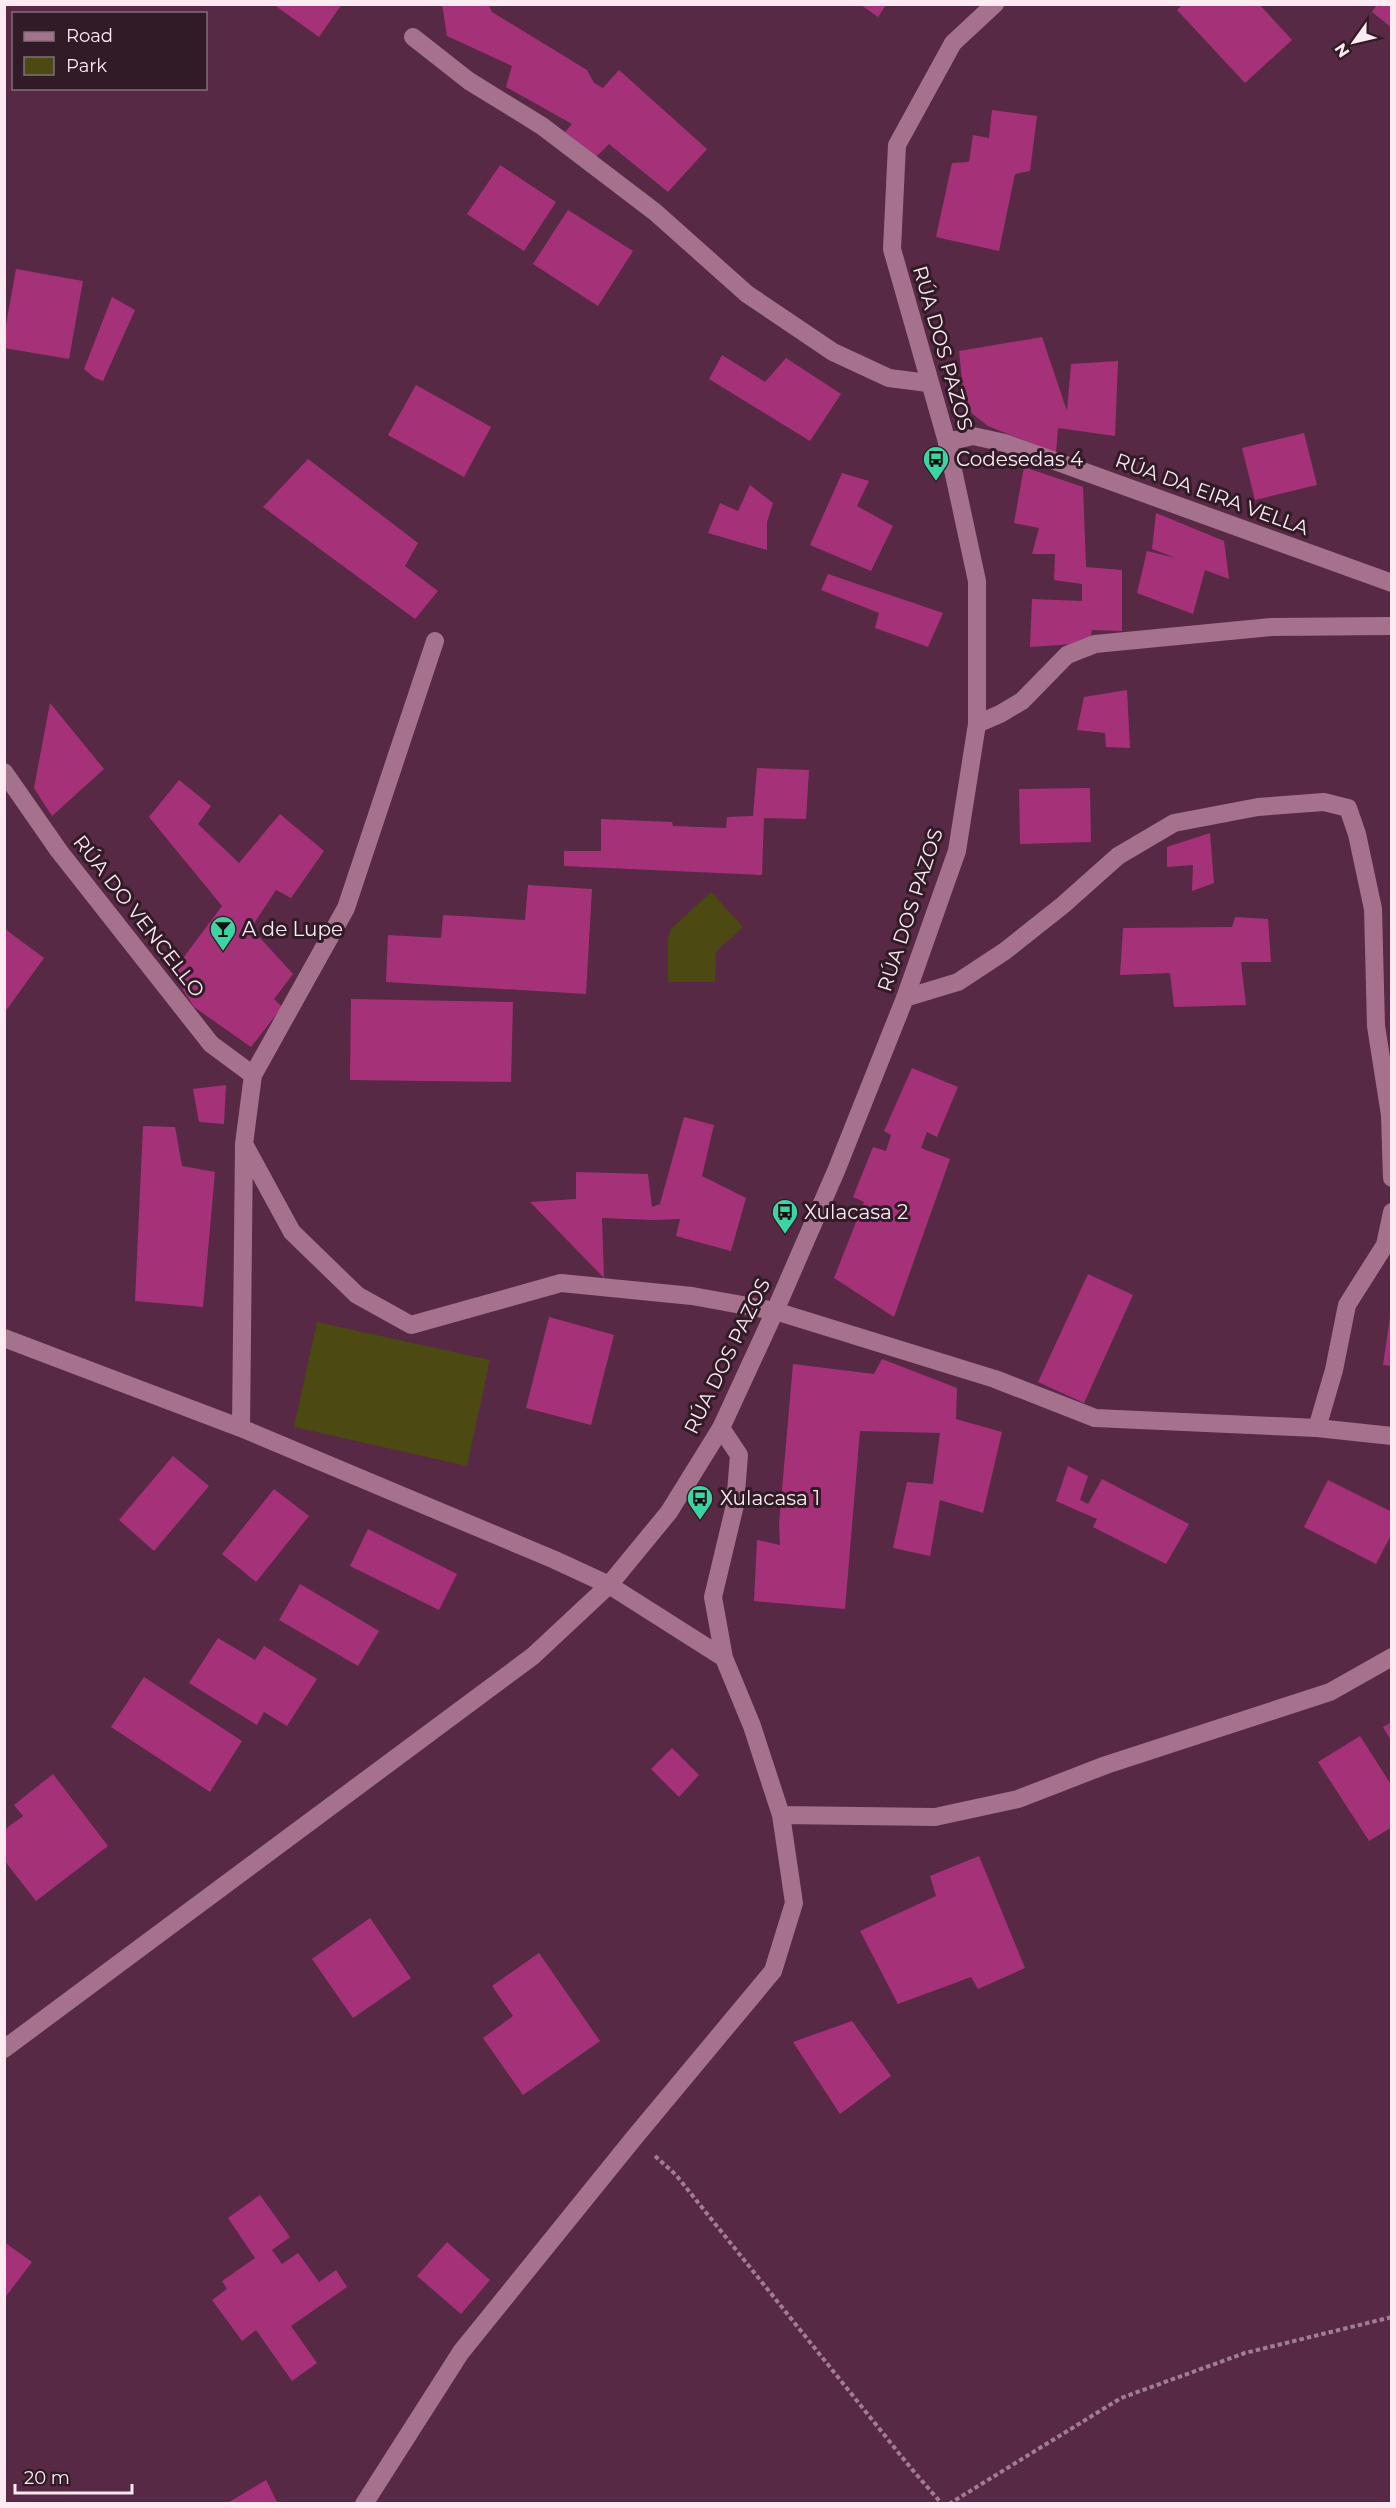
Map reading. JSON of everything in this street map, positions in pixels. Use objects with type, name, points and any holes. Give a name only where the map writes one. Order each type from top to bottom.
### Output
[{"type":"street","name":"RÚA DOS PAZOS","points":[[4,2049],[533,1656],[609,1585],[669,1512],[721,1428],[836,1171],[905,998],[957,851],[977,724],[977,581],[947,442],[928,383],[892,249],[897,145],[952,43],[995,4]]},
{"type":"street","points":[[413,37],[469,81],[542,126],[655,212],[747,294],[833,352],[889,378],[928,383]]},
{"type":"street","name":"RÚA DA EIRA VELLA","points":[[947,442],[973,436],[1005,443],[1392,583]]},
{"type":"street","points":[[977,724],[1022,701],[1067,655],[1095,644],[1271,627],[1392,626]]},
{"type":"street","points":[[241,1428],[244,1144],[253,1075],[346,908],[435,641]]},
{"type":"street","name":"RÚA DO VENCELLO","points":[[4,772],[59,851],[211,1044],[253,1075]]},
{"type":"street","points":[[905,998],[958,982],[1013,944],[1118,856],[1174,823],[1258,807],[1324,802],[1348,808],[1357,834],[1373,909],[1376,1026],[1389,1114],[1392,1178]]},
{"type":"street","points":[[244,1144],[292,1232],[357,1295],[411,1325],[561,1283],[692,1296],[775,1311],[995,1379],[1095,1418],[1317,1428],[1392,1436]]},
{"type":"street","points":[[1317,1428],[1334,1370],[1347,1305],[1388,1245],[1392,1212]]},
{"type":"street","points":[[4,1338],[241,1428],[609,1585],[724,1659]]},
{"type":"street","points":[[364,2504],[461,2352],[773,1971],[794,1903],[781,1815],[752,1726],[724,1659],[713,1597],[735,1505],[739,1455],[721,1428]]},
{"type":"street","points":[[781,1815],[935,1817],[1018,1798],[1106,1765],[1330,1692],[1392,1657]]},
{"type":"path","points":[[634,2138],[676,2175],[909,2467],[942,2504]]},
{"type":"path","points":[[949,2504],[1121,2398],[1245,2353],[1392,2317]]},
{"type":"green space","points":[[711,892],[743,927],[716,952],[715,982],[668,982],[668,938],[671,929]]},
{"type":"green space","points":[[317,1322],[490,1360],[467,1466],[294,1427]]},
{"type":"building","points":[[273,4],[342,4],[319,37]]},
{"type":"building","points":[[442,4],[488,4],[492,12],[587,70],[594,83],[603,88],[619,70],[707,149],[668,192],[609,144],[596,157],[565,132],[572,124],[506,87],[512,66],[447,36]]},
{"type":"building","points":[[1183,4],[1259,4],[1292,40],[1245,83],[1177,10]]},
{"type":"building","points":[[1377,4],[1392,4],[1392,28],[1372,12]]},
{"type":"building","points":[[861,5],[886,5],[878,17]]},
{"type":"building","points":[[992,110],[1037,116],[1030,171],[1015,174],[999,251],[936,237],[952,163],[969,162],[973,135],[989,138]]},
{"type":"building","points":[[500,165],[556,202],[524,251],[467,214]]},
{"type":"building","points":[[568,210],[633,251],[598,306],[533,264]]},
{"type":"building","points":[[16,269],[83,281],[69,359],[4,348],[4,336]]},
{"type":"building","points":[[112,297],[135,310],[103,381],[84,369]]},
{"type":"building","points":[[1042,337],[1067,411],[1071,364],[1118,361],[1115,436],[1058,428],[1056,453],[988,426],[965,408],[959,351]]},
{"type":"building","points":[[722,355],[765,382],[786,358],[841,394],[810,441],[709,379]]},
{"type":"building","points":[[416,385],[491,427],[464,477],[388,435]]},
{"type":"building","points":[[1304,433],[1317,485],[1255,500],[1242,448]]},
{"type":"building","points":[[308,459],[418,543],[405,566],[438,591],[415,619],[263,507]]},
{"type":"building","points":[[1024,467],[1083,487],[1086,567],[1122,570],[1122,631],[1092,630],[1089,643],[1030,647],[1032,599],[1082,601],[1082,584],[1054,580],[1055,554],[1032,554],[1039,528],[1014,523]]},
{"type":"building","points":[[842,473],[869,481],[857,506],[893,526],[871,571],[810,545]]},
{"type":"building","points":[[750,485],[773,503],[767,522],[767,550],[708,533],[720,503],[738,511]]},
{"type":"building","points":[[1156,513],[1224,541],[1229,579],[1205,570],[1193,614],[1137,593],[1147,551],[1176,558],[1152,549]]},
{"type":"building","points":[[828,574],[943,613],[928,647],[875,628],[879,613],[821,590]]},
{"type":"building","points":[[1127,690],[1130,748],[1106,747],[1105,733],[1077,730],[1084,697]]},
{"type":"building","points":[[50,703],[104,769],[52,816],[34,788]]},
{"type":"building","points":[[757,768],[809,770],[806,819],[764,818],[762,875],[564,866],[564,851],[601,851],[601,819],[672,822],[673,826],[726,828],[727,817],[753,816]]},
{"type":"building","points":[[179,780],[211,806],[198,824],[239,863],[280,814],[324,851],[291,898],[276,890],[251,928],[293,974],[274,999],[282,1007],[251,1047],[194,1007],[172,973],[222,906],[149,817]]},
{"type":"building","points":[[1090,788],[1091,842],[1020,844],[1019,789]]},
{"type":"building","points":[[1210,833],[1214,883],[1192,891],[1193,865],[1167,867],[1167,847]]},
{"type":"building","points":[[528,885],[592,889],[586,994],[386,982],[388,935],[441,938],[443,915],[525,920]]},
{"type":"building","points":[[1235,917],[1268,919],[1271,962],[1241,962],[1246,1005],[1174,1007],[1170,973],[1120,975],[1123,928],[1232,927]]},
{"type":"building","points":[[5,929],[44,958],[5,1012]]},
{"type":"building","points":[[351,999],[513,1002],[511,1082],[350,1080]]},
{"type":"building","points":[[912,1068],[958,1087],[937,1137],[927,1132],[921,1148],[950,1159],[894,1317],[834,1278],[864,1202],[853,1197],[873,1147],[886,1151],[891,1135],[884,1131]]},
{"type":"building","points":[[226,1085],[224,1124],[199,1122],[193,1089]]},
{"type":"building","points":[[684,1117],[714,1125],[702,1176],[746,1198],[731,1251],[676,1236],[680,1219],[602,1218],[604,1278],[530,1202],[576,1199],[576,1172],[648,1174],[652,1207],[660,1204]]},
{"type":"building","points":[[143,1126],[175,1127],[182,1166],[215,1172],[203,1307],[135,1301]]},
{"type":"building","points":[[1088,1274],[1133,1295],[1084,1403],[1038,1382]]},
{"type":"building","points":[[549,1317],[614,1335],[591,1425],[526,1408]]},
{"type":"building","points":[[1390,1317],[1392,1317],[1392,1366],[1383,1365]]},
{"type":"building","points":[[882,1359],[957,1388],[956,1419],[1002,1432],[983,1513],[940,1500],[930,1556],[893,1548],[907,1482],[933,1484],[940,1433],[860,1431],[845,1609],[754,1601],[757,1540],[780,1545],[779,1524],[793,1364],[874,1374]]},
{"type":"building","points":[[173,1456],[209,1486],[154,1551],[119,1520]]},
{"type":"building","points":[[1068,1466],[1088,1476],[1080,1500],[1088,1504],[1102,1479],[1189,1524],[1166,1564],[1093,1527],[1097,1519],[1056,1501]]},
{"type":"building","points":[[1328,1480],[1392,1512],[1392,1533],[1376,1564],[1304,1527]]},
{"type":"building","points":[[274,1489],[309,1516],[256,1582],[222,1554]]},
{"type":"building","points":[[368,1529],[457,1574],[439,1610],[350,1566]]},
{"type":"building","points":[[300,1584],[379,1631],[358,1666],[279,1620]]},
{"type":"building","points":[[218,1638],[255,1660],[264,1646],[317,1679],[287,1726],[264,1712],[257,1725],[189,1683]]},
{"type":"building","points":[[144,1677],[242,1741],[210,1792],[111,1727]]},
{"type":"building","points":[[1392,1722],[1392,1742],[1383,1727]]},
{"type":"building","points":[[1360,1736],[1392,1786],[1392,1827],[1369,1841],[1318,1762]]},
{"type":"building","points":[[672,1748],[699,1775],[679,1797],[651,1769]]},
{"type":"building","points":[[53,1774],[108,1846],[36,1901],[4,1860],[4,1830],[23,1816],[14,1805]]},
{"type":"building","points":[[979,1856],[1025,1968],[978,1989],[971,1977],[898,2004],[860,1931],[936,1896],[930,1876]]},
{"type":"building","points":[[370,1918],[411,1978],[353,2018],[312,1959]]},
{"type":"building","points":[[539,1953],[600,2041],[523,2095],[483,2038],[513,2016],[492,1986]]},
{"type":"building","points":[[852,2021],[891,2076],[840,2114],[793,2042]]},
{"type":"building","points":[[260,2195],[290,2237],[272,2250],[282,2264],[298,2253],[319,2282],[336,2270],[347,2287],[291,2326],[317,2363],[292,2381],[256,2330],[242,2341],[212,2300],[227,2289],[222,2281],[255,2258],[228,2218]]},
{"type":"building","points":[[4,2242],[32,2262],[4,2299]]},
{"type":"building","points":[[447,2242],[490,2280],[461,2314],[417,2276]]},
{"type":"building","points":[[266,2480],[278,2504],[226,2504]]},
{"type":"place","name":"Codesedas 4","points":[[936,482]]},
{"type":"place","name":"A de Lupe","points":[[223,952]]},
{"type":"place","name":"Xulacasa 2","points":[[785,1235]]},
{"type":"place","name":"Xulacasa 1","points":[[700,1521]]}]
